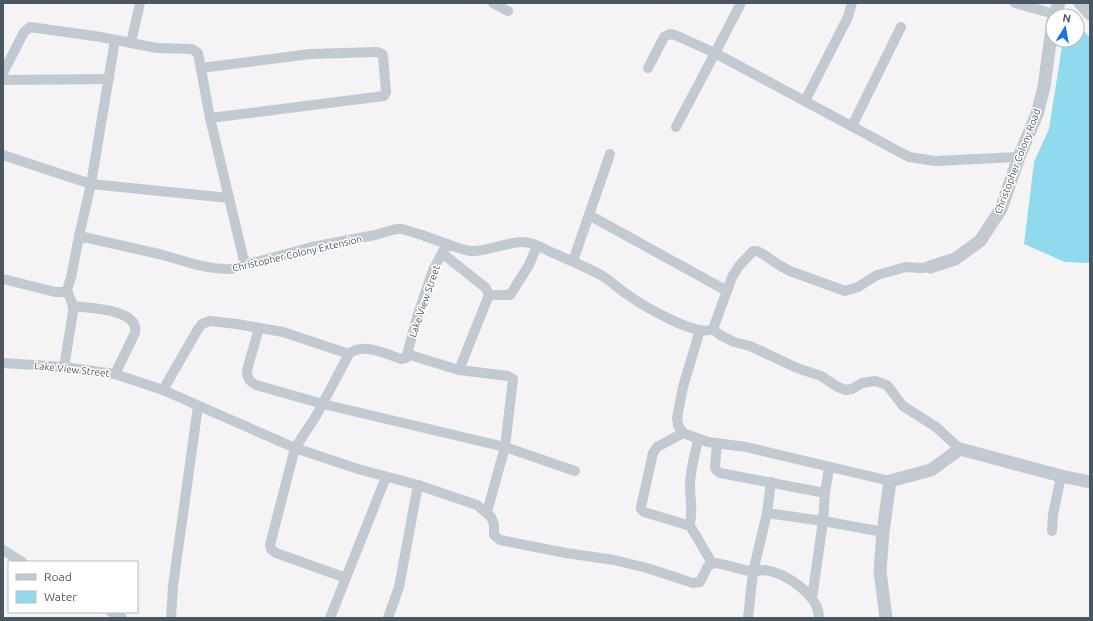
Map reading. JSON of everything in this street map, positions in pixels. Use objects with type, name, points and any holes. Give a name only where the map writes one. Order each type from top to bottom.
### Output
[{"type":"street","points":[[131,43],[140,3]]},
{"type":"street","points":[[493,3],[508,11]]},
{"type":"street","points":[[676,127],[740,3]]},
{"type":"street","points":[[805,101],[848,17],[852,3]]},
{"type":"street","points":[[1015,3],[1045,10]]},
{"type":"street","points":[[1080,3],[1090,14]]},
{"type":"street","points":[[3,73],[24,32],[30,27],[157,48],[194,50],[198,53],[210,118],[245,265]]},
{"type":"street","points":[[852,126],[901,27]]},
{"type":"street","points":[[648,68],[664,37],[670,34],[675,35],[715,53],[909,157],[935,161],[1019,157]]},
{"type":"street","points":[[64,367],[73,306],[67,290],[71,278],[91,184],[115,40]]},
{"type":"street","name":"Christopher Colony Road","points":[[930,266],[954,259],[980,241],[1001,209],[1019,157],[1037,114],[1044,88],[1050,48]]},
{"type":"street","points":[[201,68],[310,54],[377,52],[383,56],[386,92],[384,96],[210,118]]},
{"type":"street","points":[[3,80],[109,79]]},
{"type":"street","points":[[573,261],[610,154]]},
{"type":"street","points":[[3,155],[91,184],[229,198]]},
{"type":"street","points":[[589,215],[727,291]]},
{"type":"street","name":"Christopher Colony Extension","points":[[79,236],[159,254],[204,267],[231,269],[312,247],[399,229],[422,235],[444,248]]},
{"type":"street","points":[[444,248],[469,251],[482,250],[507,243],[524,242],[573,261],[606,278],[637,302],[668,319],[700,330],[710,331],[713,329]]},
{"type":"street","points":[[489,295],[510,296],[537,246]]},
{"type":"street","points":[[444,248],[486,288],[489,295],[459,370]]},
{"type":"street","name":"Lake View Street","points":[[407,354],[418,314],[433,270],[444,248]]},
{"type":"street","points":[[713,329],[732,277],[739,266],[753,251],[763,254],[790,271],[845,291],[858,287],[877,276],[906,267],[920,268],[930,266]]},
{"type":"street","points":[[3,279],[55,292],[63,292],[67,290]]},
{"type":"street","points":[[73,306],[118,312],[135,324],[135,333],[115,374]]},
{"type":"street","points":[[164,390],[198,329],[202,324],[213,321],[283,332],[349,354]]},
{"type":"street","points":[[259,328],[247,370],[247,376],[250,381],[256,385],[323,404],[505,447],[575,471]]},
{"type":"street","points":[[713,329],[720,336],[734,342],[750,346],[797,368],[821,376],[838,387],[846,390],[852,389],[862,383],[875,381],[887,385],[903,406],[936,427],[960,449],[1061,476],[1090,482]]},
{"type":"street","points":[[700,330],[683,387],[677,418],[678,425],[683,433],[698,440],[717,444],[746,447],[829,468],[890,481],[931,470],[960,449]]},
{"type":"street","points":[[346,578],[276,553],[271,549],[270,545],[295,448],[323,404],[349,354],[356,349],[364,349],[404,359],[406,358],[407,354],[459,370],[508,376],[513,379],[505,447],[487,512],[493,521],[494,535],[500,540],[566,553],[614,560],[647,568],[693,583],[700,582],[708,566],[712,564],[753,572],[765,570],[782,574],[812,598],[818,610],[819,618]]},
{"type":"street","name":"Lake View Street","points":[[3,363],[64,367],[115,374],[164,390],[295,448],[358,469],[418,485],[477,505],[487,512]]},
{"type":"street","points":[[171,618],[173,586],[198,406]]},
{"type":"street","points":[[683,433],[657,447],[653,453],[641,508],[644,512],[687,525],[689,524]]},
{"type":"street","points":[[689,524],[692,516],[690,486],[698,440]]},
{"type":"street","points":[[717,444],[715,467],[720,473],[825,493]]},
{"type":"street","points":[[812,598],[829,468]]},
{"type":"street","points":[[1052,531],[1052,515],[1061,476]]},
{"type":"street","points":[[330,618],[386,477]]},
{"type":"street","points":[[886,618],[880,571],[883,532],[890,481]]},
{"type":"street","points":[[748,618],[753,572],[767,513],[771,482]]},
{"type":"street","points":[[388,618],[399,587],[418,485]]},
{"type":"street","points":[[767,513],[883,532]]},
{"type":"street","points":[[689,524],[712,564]]},
{"type":"street","points":[[3,550],[20,561]]},
{"type":"street","points":[[113,613],[122,618]]},
{"type":"water","points":[[1085,32],[1090,38],[1090,263],[1065,262],[1024,244],[1034,162],[1049,129],[1062,48],[1085,48]]}]
